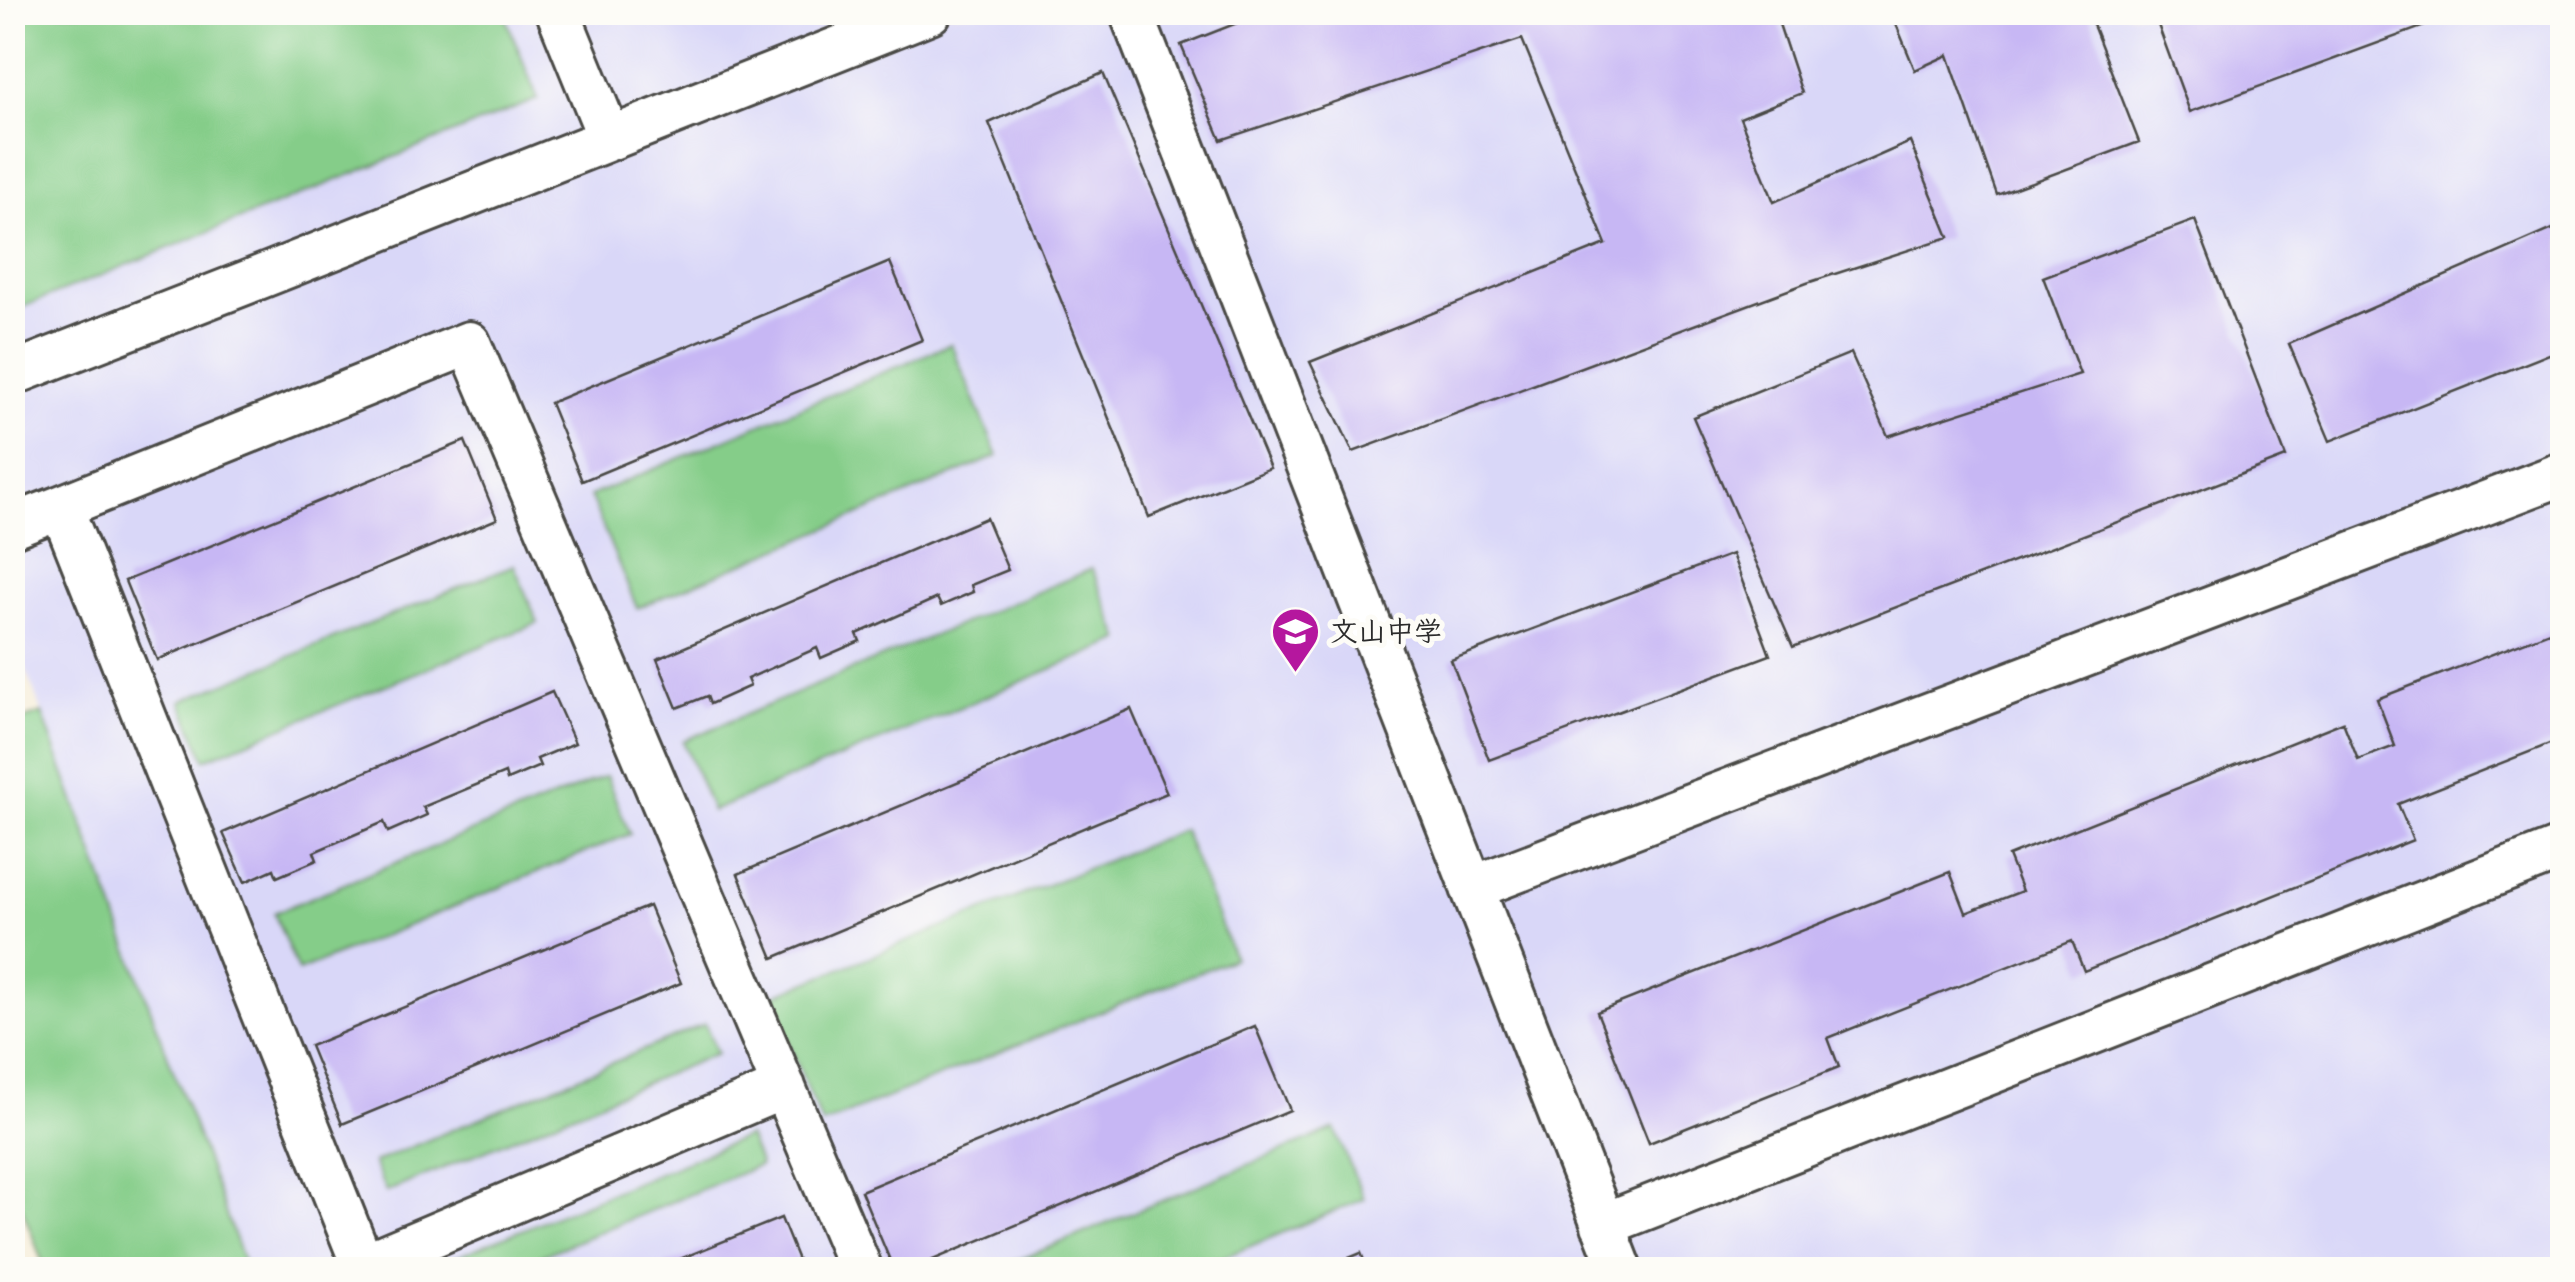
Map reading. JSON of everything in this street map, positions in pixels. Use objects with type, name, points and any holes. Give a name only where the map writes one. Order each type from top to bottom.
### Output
[{"type":"lane","points":[[558,12],[609,137]]},
{"type":"lane","points":[[12,374],[930,12]]},
{"type":"lane","points":[[1131,12],[1621,1270]]},
{"type":"lane","points":[[12,526],[469,343],[861,1270]]},
{"type":"lane","points":[[1472,888],[2562,474]]},
{"type":"lane","points":[[60,507],[364,1267],[784,1088]]},
{"type":"lane","points":[[1603,1225],[2562,848]]},
{"type":"shaded area","name":"文山中学","points":[[13,13],[2562,13],[2562,1269],[246,1269],[13,634]]},
{"type":"green space","points":[[13,12],[504,13],[538,99],[13,311]]},
{"type":"green space","points":[[951,344],[998,456],[637,608],[590,496]]},
{"type":"green space","points":[[514,565],[538,623],[205,759],[181,701]]},
{"type":"green space","points":[[1092,569],[1121,640],[712,811],[683,741]]},
{"type":"green space","points":[[42,713],[246,1269],[45,1269],[13,1184],[13,723]]},
{"type":"green space","points":[[606,776],[630,834],[298,971],[274,913]]},
{"type":"green space","points":[[1183,830],[1234,958],[822,1124],[770,997]]},
{"type":"green space","points":[[705,1024],[717,1053],[386,1192],[373,1163]]},
{"type":"green space","points":[[1335,1129],[1364,1199],[1195,1269],[997,1269]]},
{"type":"green space","points":[[748,1136],[760,1165],[510,1269],[427,1269]]},
{"type":"building","points":[[1265,12],[1775,12],[1802,93],[1740,118],[1774,202],[1910,142],[1949,237],[1807,283],[1353,452],[1310,362],[1606,244],[1522,39],[1221,140],[1181,45]]},
{"type":"building","points":[[1891,12],[2088,12],[2139,142],[1997,195],[1948,55],[1915,70]]},
{"type":"building","points":[[2460,13],[2190,112],[2154,14]]},
{"type":"building","points":[[1103,73],[1270,468],[1149,517],[989,123]]},
{"type":"building","points":[[2195,220],[2286,457],[1793,647],[1693,417],[1851,353],[1888,436],[2080,374],[2043,277]]},
{"type":"building","points":[[2562,225],[2562,349],[2330,441],[2289,344]]},
{"type":"building","points":[[890,262],[922,340],[582,481],[550,403]]},
{"type":"building","points":[[465,441],[497,519],[157,660],[125,581]]},
{"type":"building","points":[[986,518],[1008,570],[971,585],[973,592],[941,606],[937,598],[857,634],[860,641],[821,658],[817,648],[747,679],[750,686],[710,704],[707,696],[677,708],[657,659]]},
{"type":"building","points":[[1732,554],[1770,655],[1489,760],[1451,660]]},
{"type":"building","points":[[2562,627],[2562,739],[2398,804],[2413,840],[2084,971],[2072,941],[1828,1038],[1839,1067],[1649,1143],[1597,1012],[1950,872],[1966,913],[2022,891],[2008,856],[2343,722],[2358,760],[2395,746],[2377,699]]},
{"type":"building","points":[[552,692],[575,743],[537,759],[540,766],[507,780],[505,773],[423,807],[427,815],[388,832],[384,822],[314,852],[317,860],[277,877],[274,869],[245,882],[223,833]]},
{"type":"building","points":[[1131,709],[1167,793],[773,958],[738,874]]},
{"type":"building","points":[[649,906],[681,983],[342,1124],[310,1046]]},
{"type":"building","points":[[1255,1026],[1290,1110],[909,1270],[894,1270],[861,1191]]},
{"type":"building","points":[[781,1218],[802,1270],[655,1270],[655,1269]]},
{"type":"building","points":[[1361,1253],[1368,1270],[1322,1270],[1322,1269]]},
{"type":"place","name":"文山中学","points":[[1295,674]]}]
